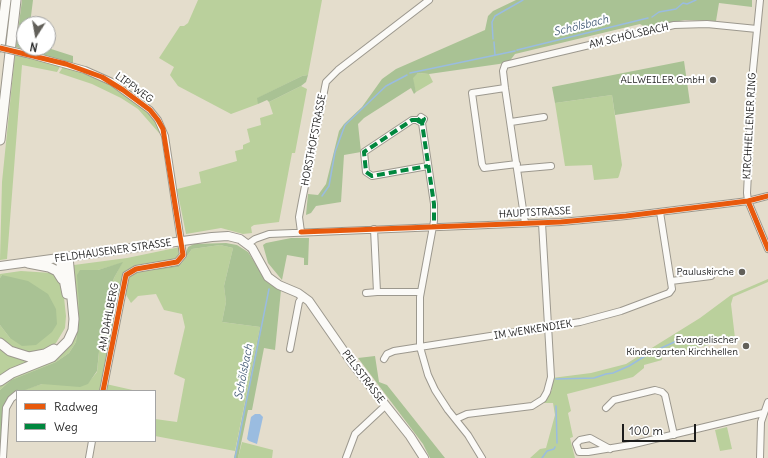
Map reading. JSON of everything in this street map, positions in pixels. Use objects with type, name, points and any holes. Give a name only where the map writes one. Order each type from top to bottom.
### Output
[{"type":"highway","points":[[0,47],[6,0]]},
{"type":"highway","points":[[0,140],[16,0]]},
{"type":"highway","points":[[0,343],[10,351],[29,357],[44,354],[53,350],[61,342],[68,326],[64,282],[64,258]]},
{"type":"highway","points":[[0,381],[12,373],[52,357],[68,341],[73,330],[74,319],[64,258]]},
{"type":"highway","points":[[28,263],[49,267],[57,271],[64,282]]},
{"type":"main road","name":"FELDHAUSENER STRASSE","points":[[3,266],[228,236],[240,239],[248,244]]},
{"type":"main road","name":"PELSSTRASSE","points":[[248,244],[268,277],[279,285],[303,296],[317,310],[352,364],[410,436],[424,458]]},
{"type":"street","name":"HORSTHOFSTRASSE","points":[[301,232],[299,217],[326,82],[338,70],[429,0]]},
{"type":"street","name":"KIRCHHELLENER RING","points":[[760,0],[752,76],[748,201],[768,249]]},
{"type":"street","name":"AM SCHÖLSBACH","points":[[505,88],[504,67],[507,64],[674,25],[708,24],[757,30]]},
{"type":"street","name":"LIPPWEG","points":[[0,47],[66,64],[102,77],[123,90],[154,114],[162,125],[165,136],[182,241]]},
{"type":"street","points":[[525,223],[517,166],[511,122],[505,88],[472,93],[482,164],[484,168],[517,166],[551,166]]},
{"type":"street","points":[[511,122],[544,117]]},
{"type":"street","points":[[428,166],[372,176],[366,172],[364,152],[412,120],[420,121],[428,166],[434,204],[434,227],[420,292],[420,347],[428,375],[435,390],[482,458]]},
{"type":"street","name":"HAUPTSTRASSE","points":[[248,244],[263,235],[301,232],[542,223],[660,212],[748,201],[768,196]]},
{"type":"street","points":[[660,212],[671,281],[711,276]]},
{"type":"street","points":[[456,419],[467,414],[532,406],[542,399],[547,392],[551,377],[542,223]]},
{"type":"street","points":[[374,229],[377,292]]},
{"type":"street","name":"AM DAHLBERG","points":[[103,390],[126,276],[136,269],[177,262],[183,255],[182,241]]},
{"type":"street","name":"IM WENKENDIEK","points":[[384,359],[387,354],[394,351],[602,317],[669,293],[672,288],[671,281]]},
{"type":"street","points":[[366,293],[420,292]]},
{"type":"street","points":[[290,349],[299,302],[303,296]]},
{"type":"street","points":[[606,408],[614,400],[655,390],[662,392],[665,395],[674,434]]},
{"type":"street","points":[[3,458],[6,408],[11,398],[16,395]]},
{"type":"street","points":[[760,458],[760,431],[763,413],[768,402]]},
{"type":"street","points":[[346,458],[355,434],[385,406]]},
{"type":"street","points":[[610,449],[590,438],[578,442],[577,450],[588,455],[763,413]]},
{"type":"street","points":[[89,458],[92,442]]},
{"type":"green space","points":[[22,0],[33,0],[31,16],[20,16]]},
{"type":"green space","points":[[198,0],[322,0],[308,75],[302,76],[258,98],[258,104],[231,114],[178,86],[170,75],[174,67],[159,58],[180,26],[184,26],[188,23]]},
{"type":"green space","points":[[516,0],[752,0],[752,7],[719,3],[716,21],[685,20],[645,27],[640,24],[515,54],[509,62],[429,74],[418,73],[413,78],[416,92],[414,94],[411,88],[364,118],[358,124],[361,152],[344,155],[341,202],[316,206],[311,213],[306,215],[308,194],[318,195],[326,184],[339,131],[344,124],[362,107],[382,79],[396,69],[485,30],[488,16],[493,11]]},
{"type":"green space","points":[[56,51],[73,56],[73,64],[46,56],[56,56]]},
{"type":"green space","points":[[15,54],[16,56],[23,56],[61,65],[57,72],[22,65],[7,259],[0,260],[2,182]]},
{"type":"green space","points":[[684,61],[690,103],[615,115],[612,95],[555,103],[552,87]]},
{"type":"green space","points":[[63,67],[93,75],[119,89],[150,113],[162,131],[159,133],[138,109],[121,98],[92,84],[59,73]]},
{"type":"green space","points":[[418,73],[429,74],[433,82],[416,92],[412,78]]},
{"type":"green space","points":[[308,75],[306,82],[301,86],[269,102],[267,100],[258,104],[257,98],[302,76]]},
{"type":"green space","points":[[301,86],[307,89],[295,153],[292,153],[279,222],[254,225],[251,227],[252,233],[243,234],[221,228],[186,234],[177,189],[201,183],[199,172],[237,161],[235,151],[243,149],[243,145],[250,142],[247,129],[261,125],[260,118],[273,114],[269,102]]},
{"type":"green space","points":[[612,95],[622,165],[618,178],[594,180],[592,165],[565,166],[555,103]]},
{"type":"green space","points":[[291,238],[309,238],[308,265],[304,265],[304,258],[287,255],[282,280],[268,263],[263,245],[266,243]]},
{"type":"green space","points":[[226,243],[237,245],[248,252],[267,282],[281,290],[275,350],[264,348],[252,410],[248,410],[238,458],[234,458],[260,327],[222,322],[226,302],[224,286],[233,248],[220,245],[192,249],[179,267],[157,270],[154,269],[178,265],[184,258],[188,247],[194,244]]},
{"type":"green space","points":[[220,245],[233,248],[224,286],[226,302],[222,322],[260,327],[235,451],[156,436],[156,419],[177,422],[185,379],[174,374],[185,327],[182,314],[164,310],[156,294],[138,296],[131,303],[125,293],[127,279],[134,272],[179,267],[192,249]]},
{"type":"green space","points":[[180,247],[182,250],[178,259],[129,270],[100,390],[23,390],[42,384],[88,383],[97,372],[101,332],[108,295],[114,278],[122,263],[98,270],[78,273],[79,308],[76,342],[69,353],[56,362],[11,380],[0,390],[0,384],[70,342],[74,265],[127,258]]},
{"type":"green space","points":[[123,262],[114,278],[108,295],[101,332],[97,371],[88,384],[80,387],[42,384],[25,390],[16,390],[16,393],[11,395],[3,410],[0,458],[0,390],[11,380],[56,362],[69,353],[76,342],[79,308],[77,275],[80,270],[98,270]]},
{"type":"green space","points":[[21,271],[52,273],[58,275],[63,288],[66,316],[65,328],[56,343],[46,351],[23,354],[0,339],[0,325],[10,338],[2,275],[0,278],[0,274]]},
{"type":"green space","points":[[2,275],[28,281],[48,294],[56,309],[57,324],[52,332],[36,345],[22,346],[10,338],[0,325],[0,278]]},
{"type":"green space","points":[[768,279],[768,282],[733,297],[731,304],[735,338],[662,357],[662,360],[644,365],[644,368],[633,377],[567,394],[571,411],[568,413],[573,437],[570,438],[575,458],[530,458],[540,449],[546,448],[555,415],[553,403],[543,403],[552,390],[552,378],[591,373],[626,364],[700,318],[731,295]]},
{"type":"green space","points":[[0,346],[33,359],[0,378]]},
{"type":"green space","points":[[375,356],[379,382],[387,385],[445,458],[430,458],[423,444],[358,358]]},
{"type":"green space","points":[[106,384],[133,390],[105,390]]},
{"type":"green space","points":[[727,427],[732,449],[720,451],[715,430]]},
{"type":"green space","points":[[242,442],[273,450],[272,458],[238,458]]},
{"type":"water","points":[[255,414],[260,414],[263,417],[257,444],[247,439],[251,417]]},
{"type":"waterway","points":[[493,39],[492,22],[495,16],[523,0]]},
{"type":"waterway","name":"Schölsbach","points":[[652,17],[659,12],[676,9],[683,3],[687,4],[696,0]]},
{"type":"waterway","name":"Schölsbach","points":[[517,50],[648,18]]},
{"type":"waterway","points":[[494,42],[495,55]]},
{"type":"waterway","name":"Schölsbach","points":[[410,73],[515,51]]},
{"type":"waterway","name":"Schölsbach","points":[[322,196],[329,186],[335,152],[345,125],[386,86],[407,75]]},
{"type":"waterway","name":"Schölsbach","points":[[235,458],[269,289]]},
{"type":"waterway","points":[[556,379],[594,378],[613,373],[629,366],[650,353],[679,340]]},
{"type":"waterway","points":[[556,406],[557,443]]},
{"type":"waterway","points":[[542,458],[547,451],[554,449],[555,447]]},
{"type":"marked path","points":[[422,123],[418,121],[421,117],[424,119],[422,123],[434,204],[434,227]]},
{"type":"marked path","points":[[418,120],[412,120],[364,152],[366,172],[372,176],[428,166]]},
{"type":"cycle path","points":[[0,48],[66,64],[102,77],[150,110],[163,129],[183,255],[177,262],[136,269],[126,275],[103,390]]},
{"type":"cycle path","points":[[301,232],[561,222],[626,216],[748,201],[768,196]]},
{"type":"cycle path","points":[[748,201],[768,249]]},
{"type":"place","name":"ALLWEILER GmbH","points":[[713,80]]},
{"type":"place","name":"Pauluskirche","points":[[742,272]]},
{"type":"place","name":"Evangelischer Kindergarten Kirchhellen","points":[[746,346]]}]
